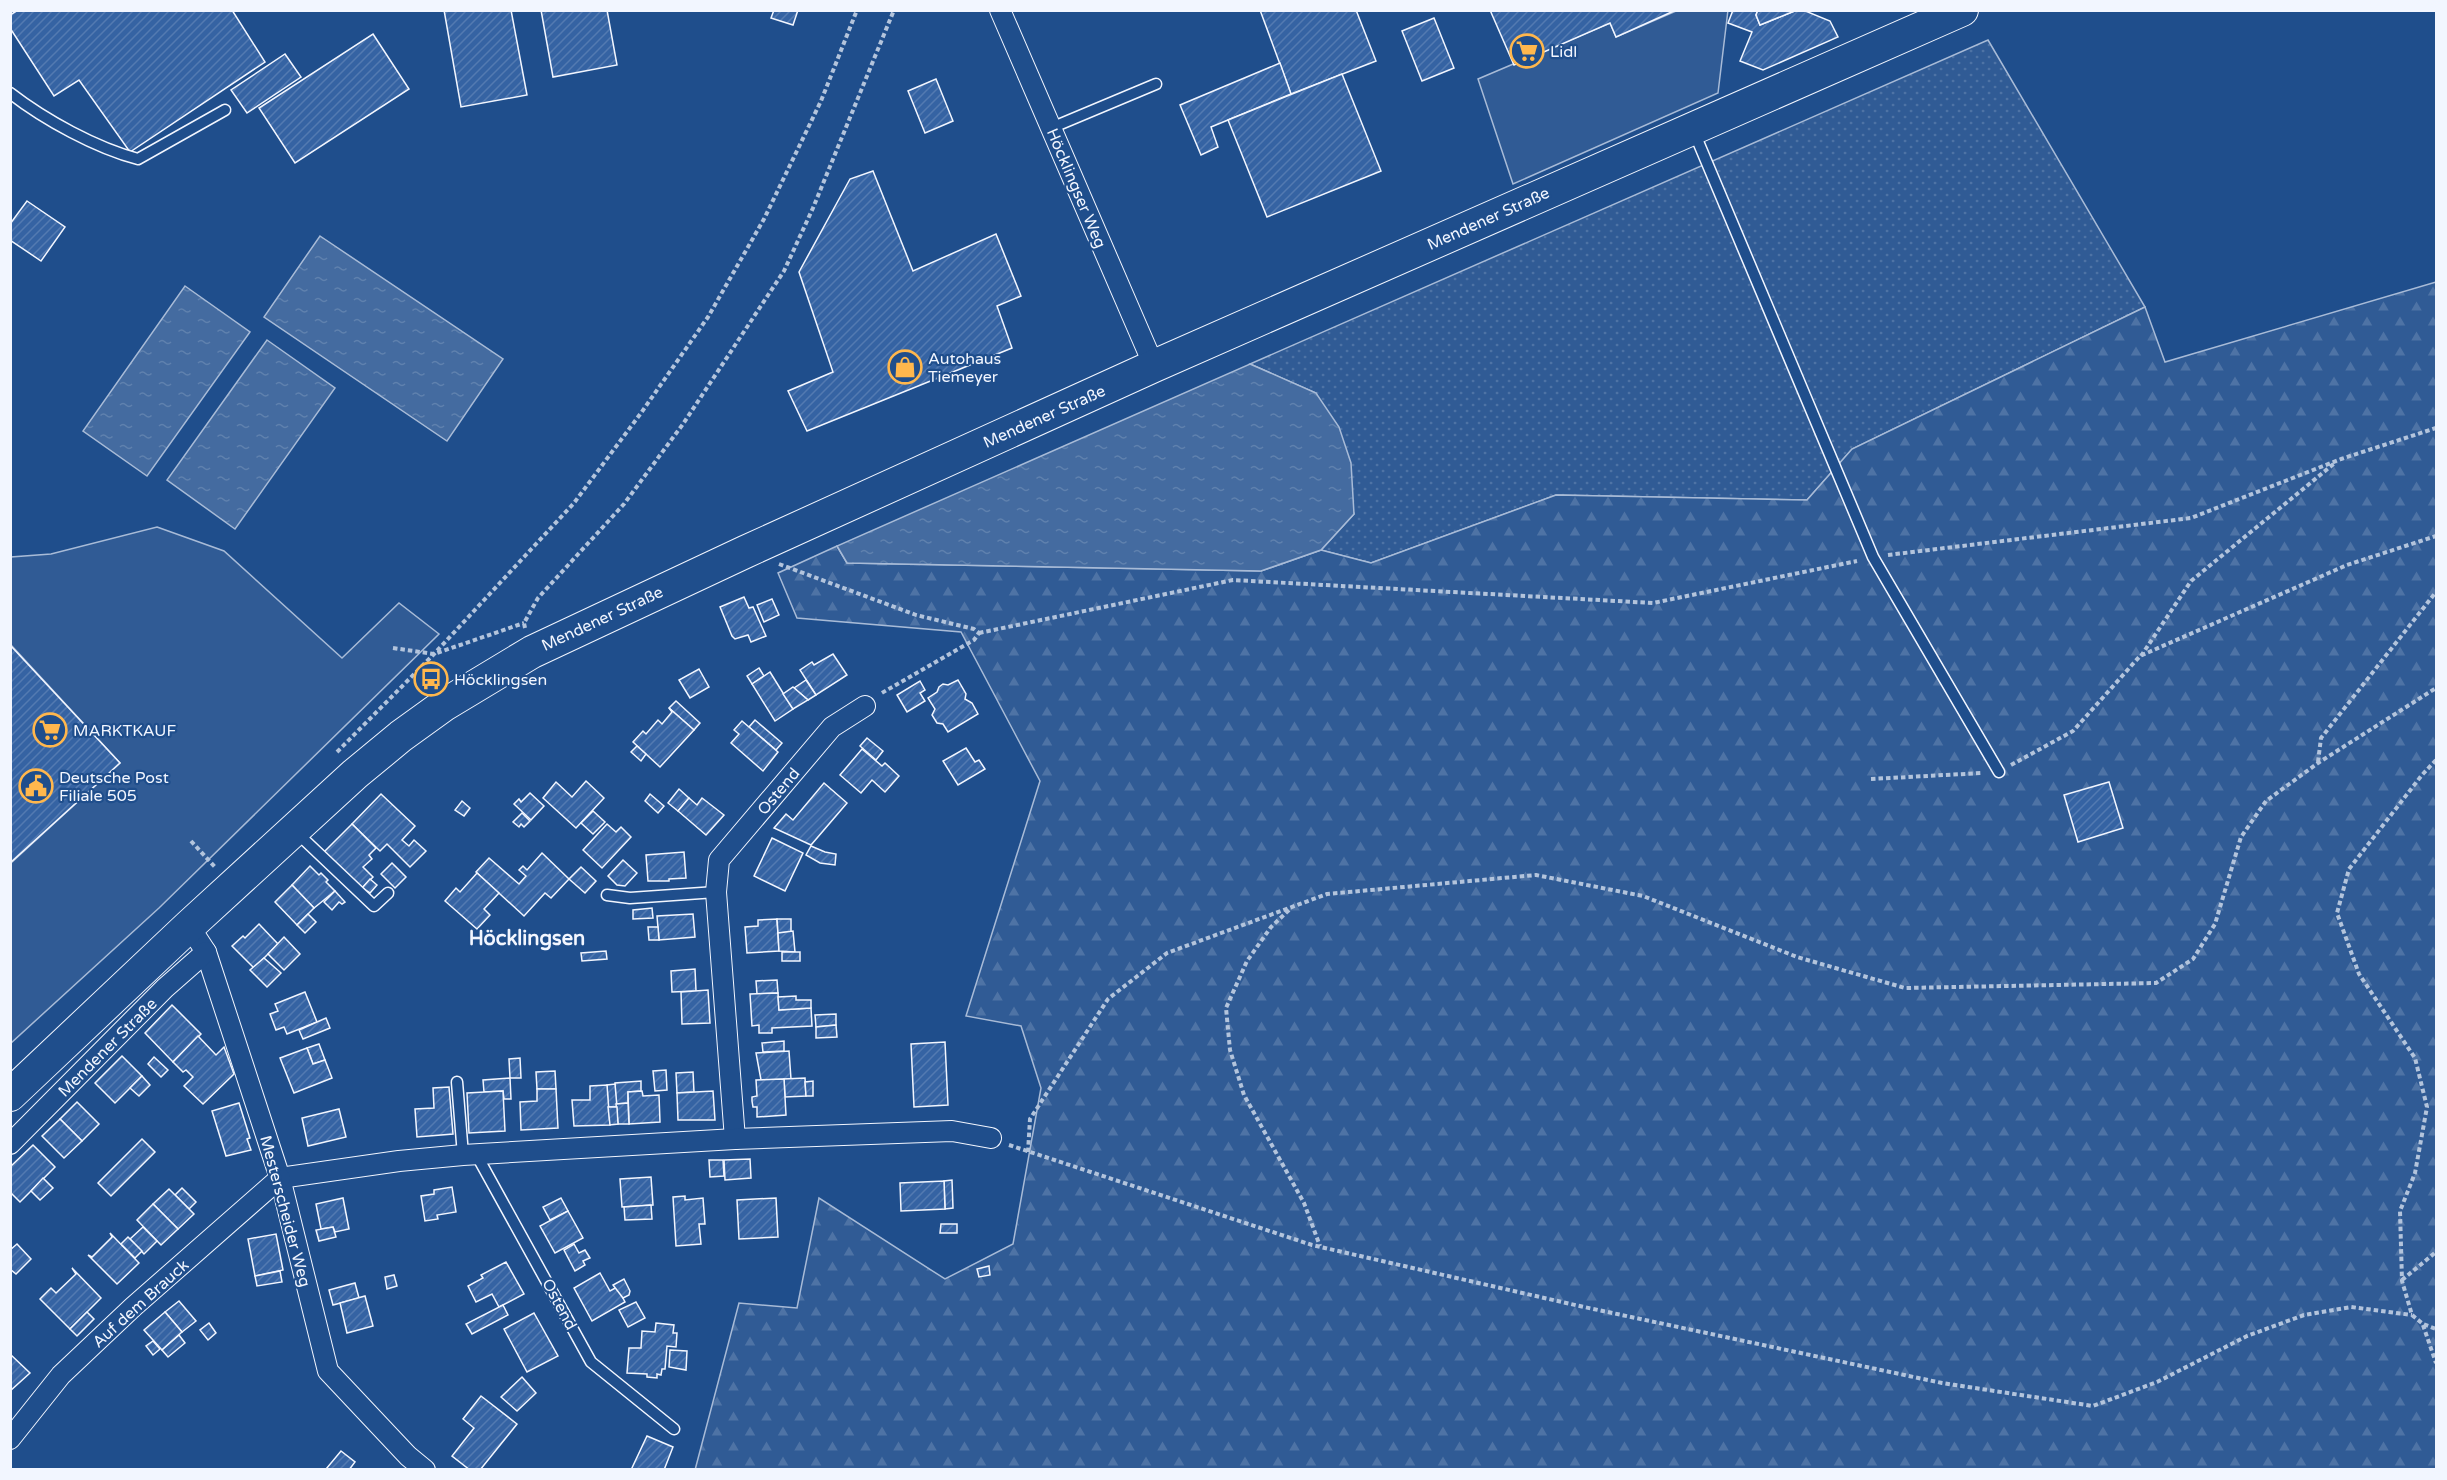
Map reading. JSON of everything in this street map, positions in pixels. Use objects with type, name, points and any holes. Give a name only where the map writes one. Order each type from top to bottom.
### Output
[{"type":"main road","name":"Mendener Straße","points":[[10,1095],[189,926],[400,736],[444,705],[528,637],[745,552],[1154,366],[1962,10]]},
{"type":"main road","name":"Mendener Straße","points":[[10,1113],[189,926]]},
{"type":"street","name":"Höcklingser Weg","points":[[1000,10],[1154,366]]},
{"type":"street","name":"Ostend","points":[[735,1139],[716,892],[719,860],[832,727],[865,706]]},
{"type":"street","name":"Mesterscheider Weg","points":[[189,926],[206,952],[280,1178],[328,1371],[424,1470]]},
{"type":"street","name":"Mendener Straße","points":[[10,1144],[165,988],[206,952]]},
{"type":"street","points":[[280,1178],[399,1161],[470,1154],[735,1139],[952,1131],[991,1138]]},
{"type":"street","name":"Auf dem Brauck","points":[[10,1439],[61,1376],[133,1307],[280,1178]]},
{"type":"lane","points":[[1051,128],[1156,84]]},
{"type":"lane","points":[[10,93],[24,104],[109,151],[138,159],[225,110]]},
{"type":"lane","points":[[1693,128],[1873,557],[1999,772]]},
{"type":"lane","points":[[294,830],[374,906],[388,893]]},
{"type":"lane","points":[[607,895],[630,898],[716,892]]},
{"type":"lane","points":[[457,1082],[470,1154]]},
{"type":"lane","name":"Ostend","points":[[470,1154],[591,1362],[674,1429]]},
{"type":"path","points":[[328,760],[434,654],[574,503],[642,413],[708,317],[764,219],[821,101],[857,10]]},
{"type":"path","points":[[393,648],[434,654],[528,637],[538,598],[624,504],[683,424],[784,271],[813,208],[894,10]]},
{"type":"path","points":[[865,706],[880,693],[974,640],[979,633],[1233,580],[1653,603],[1873,557],[2191,518],[2341,459],[2436,428]]},
{"type":"path","points":[[1871,779],[1999,772],[2073,731],[2140,656],[2191,581],[2341,459]]},
{"type":"path","points":[[2140,656],[2347,565],[2436,536]]},
{"type":"path","points":[[745,552],[916,615],[974,629],[979,633]]},
{"type":"path","points":[[2318,763],[2321,738],[2436,592]]},
{"type":"path","points":[[2436,688],[2318,763],[2266,801],[2241,837],[2214,924],[2193,959],[2156,983],[1905,988],[1797,957],[1643,896],[1536,875],[1327,894],[1167,953],[1108,999],[1030,1119],[1028,1152],[1321,1246],[1584,1307],[1942,1383],[2093,1406],[2157,1382],[2247,1336],[2304,1315],[2351,1308],[2412,1315],[2423,1324],[2436,1329]]},
{"type":"path","points":[[2412,1315],[2402,1281],[2400,1211],[2415,1173],[2427,1107],[2415,1058],[2359,974],[2337,914],[2349,868],[2436,760]]},
{"type":"path","points":[[191,841],[218,870],[225,863]]},
{"type":"path","points":[[1292,907],[1270,927],[1247,961],[1226,1008],[1230,1050],[1244,1095],[1304,1203],[1321,1246]]},
{"type":"path","points":[[2402,1281],[2436,1252]]},
{"type":"path","points":[[2423,1324],[2436,1363]]},
{"type":"green space","points":[[1988,40],[2145,307],[1852,449],[1807,500],[1556,495],[1371,563],[1321,550],[1354,514],[1316,393],[1250,364]]},
{"type":"green space","points":[[2436,282],[2436,1469],[695,1470],[739,1303],[797,1308],[819,1198],[945,1279],[1013,1244],[1041,1088],[1021,1026],[966,1016],[1040,781],[961,632],[797,618],[778,573],[837,546],[847,563],[1261,571],[1321,550],[1371,563],[1556,495],[1807,500],[1852,449],[2145,307],[2165,362]]},
{"type":"shaded area","points":[[1728,10],[1718,93],[1513,184],[1478,79],[1610,23],[1616,37],[1676,11]]},
{"type":"shaded area","points":[[157,527],[224,551],[342,658],[399,603],[439,634],[159,908],[11,1043],[11,863],[120,763],[11,645],[11,557],[51,554]]},
{"type":"water","points":[[320,236],[503,359],[447,441],[264,317]]},
{"type":"water","points":[[185,286],[250,332],[147,476],[83,431]]},
{"type":"water","points":[[267,340],[335,388],[235,529],[167,480]]},
{"type":"water","points":[[1250,364],[1316,393],[1339,427],[1351,463],[1354,514],[1321,550],[1261,571],[847,563],[837,546]]},
{"type":"building","points":[[18,10],[232,10],[265,62],[130,152],[79,80],[54,96],[10,28],[10,15]]},
{"type":"building","points":[[444,10],[511,10],[527,95],[461,107]]},
{"type":"building","points":[[541,10],[607,10],[617,65],[553,77]]},
{"type":"building","points":[[774,10],[798,10],[793,25],[771,18]]},
{"type":"building","points":[[1260,10],[1356,10],[1376,61],[1291,94]]},
{"type":"building","name":"Lidl","points":[[1490,10],[1676,10],[1616,37],[1610,23],[1514,65]]},
{"type":"building","points":[[1733,10],[1758,10],[1756,15],[1760,25],[1797,10],[1803,10],[1830,21],[1838,37],[1763,70],[1740,61],[1752,32],[1728,23]]},
{"type":"building","points":[[1758,10],[1797,10],[1760,25],[1756,15]]},
{"type":"building","points":[[1434,18],[1454,68],[1422,81],[1402,31]]},
{"type":"building","points":[[373,34],[409,89],[295,163],[259,108]]},
{"type":"building","points":[[285,54],[301,77],[247,113],[231,90]]},
{"type":"building","points":[[1280,63],[1291,94],[1211,127],[1218,147],[1201,155],[1180,105]]},
{"type":"building","points":[[1342,74],[1381,171],[1267,217],[1228,120]]},
{"type":"building","points":[[936,79],[953,121],[925,133],[908,91]]},
{"type":"building","points":[[873,171],[913,271],[996,234],[1021,296],[997,306],[1012,348],[807,431],[788,391],[833,372],[799,272],[850,179]]},
{"type":"building","points":[[27,201],[65,227],[41,261],[10,240],[10,224]]},
{"type":"building","points":[[744,597],[749,608],[753,607],[766,636],[751,642],[748,635],[735,639],[732,636],[720,607]]},
{"type":"building","points":[[772,599],[779,615],[764,622],[757,605]]},
{"type":"building","name":"MARKTKAUF","points":[[10,645],[120,763],[10,863]]},
{"type":"building","points":[[833,654],[847,675],[816,695],[800,670],[812,662],[814,665]]},
{"type":"building","points":[[759,668],[764,676],[752,684],[747,676]]},
{"type":"building","points":[[699,669],[709,687],[690,698],[679,680]]},
{"type":"building","points":[[770,672],[793,709],[775,721],[752,684]]},
{"type":"building","points":[[806,680],[816,695],[808,700],[794,688]]},
{"type":"building","points":[[958,680],[966,694],[965,699],[972,703],[978,714],[948,732],[943,724],[937,723],[932,715],[935,709],[928,698],[943,684],[948,685]]},
{"type":"building","points":[[920,681],[925,690],[920,693],[925,701],[907,712],[897,695]]},
{"type":"building","points":[[793,687],[808,700],[793,709],[783,694]]},
{"type":"building","points":[[676,701],[700,723],[694,730],[669,708]]},
{"type":"building","points":[[669,708],[694,730],[660,767],[633,742],[643,731],[646,734],[658,720],[662,724],[672,712]]},
{"type":"building","points":[[755,720],[782,743],[776,750],[749,727]]},
{"type":"building","points":[[742,721],[778,752],[763,771],[731,743],[739,734],[734,730]]},
{"type":"building","points":[[867,738],[883,751],[876,760],[860,746]]},
{"type":"building","points":[[637,746],[646,754],[641,761],[631,752]]},
{"type":"building","points":[[966,748],[975,762],[979,760],[985,769],[958,785],[943,761]]},
{"type":"building","points":[[862,749],[882,766],[885,763],[899,776],[885,792],[872,780],[861,793],[840,775]]},
{"type":"building","points":[[586,781],[604,798],[576,828],[543,798],[556,782],[572,797]]},
{"type":"building","points":[[2109,782],[2123,828],[2078,842],[2064,795]]},
{"type":"building","points":[[824,783],[847,803],[811,845],[774,828],[786,814],[793,820]]},
{"type":"building","points":[[679,789],[689,798],[678,811],[668,803]]},
{"type":"building","points":[[530,793],[544,806],[531,820],[514,804],[519,799],[521,802]]},
{"type":"building","points":[[381,794],[415,826],[402,840],[409,846],[414,840],[426,851],[410,867],[387,844],[380,851],[352,824]]},
{"type":"building","points":[[650,794],[664,806],[658,813],[645,801]]},
{"type":"building","points":[[689,798],[697,805],[702,798],[724,815],[706,835],[678,811]]},
{"type":"building","points":[[462,801],[470,808],[464,816],[455,810]]},
{"type":"building","points":[[593,811],[605,822],[593,834],[581,823]]},
{"type":"building","points":[[522,813],[530,821],[524,827],[521,824],[519,827],[513,822]]},
{"type":"building","points":[[352,824],[376,848],[369,855],[372,859],[363,867],[373,877],[361,889],[324,852]]},
{"type":"building","points":[[607,824],[616,832],[621,827],[631,837],[602,868],[583,850]]},
{"type":"building","points":[[772,838],[803,853],[785,891],[754,876]]},
{"type":"building","points":[[811,846],[836,854],[835,865],[820,863],[806,855]]},
{"type":"building","points":[[684,852],[686,878],[648,881],[646,855]]},
{"type":"building","points":[[542,853],[569,879],[551,898],[545,893],[524,916],[476,872],[489,858],[519,884],[526,876],[519,870],[523,866],[527,870]]},
{"type":"building","points":[[623,860],[637,873],[625,886],[617,885],[608,876]]},
{"type":"building","points":[[392,863],[406,877],[395,888],[381,874]]},
{"type":"building","points":[[310,866],[328,880],[326,882],[335,891],[314,908],[292,885]]},
{"type":"building","points":[[581,867],[596,881],[585,893],[569,879]]},
{"type":"building","points":[[477,873],[499,893],[484,909],[490,915],[477,929],[445,901],[456,888],[460,892]]},
{"type":"building","points":[[370,879],[377,885],[370,893],[362,888]]},
{"type":"building","points":[[292,885],[314,908],[297,925],[275,902]]},
{"type":"building","points":[[335,891],[345,902],[342,904],[339,902],[332,910],[324,902]]},
{"type":"building","points":[[652,908],[653,918],[633,919],[633,910]]},
{"type":"building","points":[[308,914],[316,922],[305,933],[297,925]]},
{"type":"building","points":[[693,914],[695,937],[659,940],[657,916]]},
{"type":"building","points":[[777,919],[779,951],[747,953],[745,927],[758,926],[758,920]]},
{"type":"building","points":[[777,919],[791,919],[791,932],[778,933]]},
{"type":"building","points":[[259,924],[278,944],[254,968],[232,946],[243,936],[245,938]]},
{"type":"building","points":[[648,927],[658,927],[659,940],[649,940]]},
{"type":"building","points":[[793,931],[795,952],[779,951],[778,933]]},
{"type":"building","points":[[284,937],[300,954],[284,970],[268,954]]},
{"type":"building","points":[[606,951],[607,959],[582,961],[581,953]]},
{"type":"building","points":[[782,952],[800,952],[800,961],[782,961]]},
{"type":"building","points":[[264,958],[281,973],[267,987],[250,970]]},
{"type":"building","points":[[695,969],[696,991],[672,992],[671,971]]},
{"type":"building","points":[[777,980],[778,993],[757,994],[756,981]]},
{"type":"building","points":[[708,990],[710,1023],[682,1024],[681,992]]},
{"type":"building","points":[[305,992],[317,1022],[287,1034],[284,1027],[276,1030],[270,1014],[278,1011],[275,1004]]},
{"type":"building","points":[[778,993],[779,1010],[811,1008],[812,1026],[772,1028],[772,1033],[759,1033],[759,1025],[752,1026],[750,994]]},
{"type":"building","points":[[796,996],[796,1000],[811,1000],[811,1008],[779,1010],[778,997]]},
{"type":"building","points":[[172,1005],[201,1034],[173,1062],[145,1033]]},
{"type":"building","points":[[836,1014],[836,1025],[816,1027],[815,1015]]},
{"type":"building","points":[[326,1018],[330,1028],[303,1039],[299,1030]]},
{"type":"building","points":[[836,1025],[837,1037],[816,1038],[816,1027]]},
{"type":"building","points":[[198,1036],[216,1055],[224,1047],[234,1074],[203,1104],[184,1086],[193,1077],[186,1070],[183,1072],[173,1062]]},
{"type":"building","points":[[784,1041],[784,1051],[763,1052],[762,1043]]},
{"type":"building","points":[[945,1042],[948,1105],[914,1107],[911,1044]]},
{"type":"building","points":[[319,1044],[325,1060],[313,1064],[307,1048]]},
{"type":"building","points":[[307,1048],[313,1064],[325,1060],[332,1078],[294,1093],[280,1058]]},
{"type":"building","points":[[789,1051],[791,1079],[761,1080],[756,1053]]},
{"type":"building","points":[[122,1056],[142,1076],[115,1103],[95,1083]]},
{"type":"building","points":[[154,1057],[168,1070],[161,1077],[148,1064]]},
{"type":"building","points":[[520,1058],[521,1078],[510,1078],[509,1059]]},
{"type":"building","points":[[666,1070],[667,1090],[655,1091],[653,1071]]},
{"type":"building","points":[[555,1071],[556,1089],[537,1089],[536,1072]]},
{"type":"building","points":[[693,1072],[694,1092],[677,1093],[676,1073]]},
{"type":"building","points":[[142,1076],[150,1085],[139,1096],[130,1088]]},
{"type":"building","points":[[510,1078],[511,1099],[504,1099],[503,1091],[484,1092],[483,1080]]},
{"type":"building","points":[[805,1078],[806,1096],[785,1097],[784,1079]]},
{"type":"building","points":[[784,1079],[786,1115],[757,1117],[757,1107],[753,1107],[752,1101],[752,1097],[757,1096],[756,1080]]},
{"type":"building","points":[[641,1081],[641,1091],[628,1092],[628,1103],[616,1104],[615,1083]]},
{"type":"building","points":[[813,1081],[813,1096],[806,1096],[805,1082]]},
{"type":"building","points":[[615,1084],[617,1107],[608,1107],[607,1085]]},
{"type":"building","points":[[607,1085],[610,1125],[574,1126],[572,1100],[590,1100],[590,1086]]},
{"type":"building","points":[[449,1087],[453,1134],[417,1137],[415,1109],[434,1108],[433,1088]]},
{"type":"building","points":[[537,1089],[556,1089],[558,1128],[521,1130],[520,1102],[537,1101]]},
{"type":"building","points":[[503,1091],[505,1131],[469,1133],[467,1093]]},
{"type":"building","points":[[642,1091],[643,1096],[659,1095],[660,1122],[629,1124],[628,1092]]},
{"type":"building","points":[[713,1091],[715,1120],[678,1120],[677,1093]]},
{"type":"building","points":[[77,1102],[99,1124],[82,1141],[60,1119]]},
{"type":"building","points":[[239,1103],[250,1138],[247,1139],[251,1150],[226,1156],[212,1111]]},
{"type":"building","points":[[628,1103],[629,1124],[618,1124],[616,1104]]},
{"type":"building","points":[[608,1107],[617,1107],[618,1124],[610,1125]]},
{"type":"building","points":[[339,1109],[346,1137],[308,1146],[302,1118]]},
{"type":"building","points":[[60,1119],[82,1141],[64,1158],[42,1136]]},
{"type":"building","points":[[142,1139],[155,1152],[111,1196],[98,1183]]},
{"type":"building","points":[[33,1145],[55,1167],[20,1202],[10,1192],[10,1167]]},
{"type":"building","points":[[750,1159],[751,1178],[725,1180],[724,1160]]},
{"type":"building","points":[[709,1160],[723,1160],[724,1176],[710,1177]]},
{"type":"building","points":[[651,1177],[653,1205],[622,1207],[620,1179]]},
{"type":"building","points":[[43,1178],[53,1188],[40,1200],[31,1191]]},
{"type":"building","points":[[952,1180],[953,1208],[945,1209],[944,1181]]},
{"type":"building","points":[[944,1181],[945,1209],[901,1211],[900,1183]]},
{"type":"building","points":[[452,1187],[456,1212],[437,1215],[438,1219],[425,1221],[421,1196],[434,1194],[434,1190]]},
{"type":"building","points":[[182,1188],[196,1202],[189,1209],[175,1195]]},
{"type":"building","points":[[169,1189],[194,1214],[178,1229],[153,1204]]},
{"type":"building","points":[[685,1196],[685,1200],[703,1198],[705,1224],[699,1224],[701,1244],[676,1246],[673,1197]]},
{"type":"building","points":[[343,1198],[349,1229],[335,1232],[333,1227],[321,1229],[316,1204]]},
{"type":"building","points":[[561,1198],[568,1211],[550,1220],[543,1207]]},
{"type":"building","points":[[776,1198],[778,1237],[739,1239],[737,1200]]},
{"type":"building","points":[[153,1204],[178,1229],[161,1245],[137,1220]]},
{"type":"building","points":[[651,1205],[652,1219],[625,1220],[624,1207]]},
{"type":"building","points":[[568,1211],[583,1238],[555,1253],[540,1226]]},
{"type":"building","points":[[941,1224],[957,1224],[957,1233],[940,1233]]},
{"type":"building","points":[[143,1227],[157,1241],[144,1254],[130,1239]]},
{"type":"building","points":[[333,1227],[336,1237],[319,1241],[316,1230]]},
{"type":"building","points":[[110,1233],[139,1263],[117,1284],[88,1255],[92,1257],[112,1237]]},
{"type":"building","points":[[276,1234],[283,1270],[255,1276],[248,1239]]},
{"type":"building","points":[[128,1237],[142,1251],[135,1258],[121,1244]]},
{"type":"building","points":[[17,1244],[31,1259],[16,1274],[10,1269],[10,1250]]},
{"type":"building","points":[[574,1244],[579,1253],[585,1250],[590,1258],[583,1261],[585,1265],[575,1271],[564,1250]]},
{"type":"building","points":[[506,1262],[524,1294],[499,1307],[492,1294],[476,1302],[468,1286],[483,1278],[481,1275]]},
{"type":"building","points":[[989,1266],[990,1275],[979,1277],[977,1269]]},
{"type":"building","points":[[72,1268],[101,1298],[70,1329],[40,1299],[51,1288],[56,1293],[76,1274]]},
{"type":"building","points":[[280,1271],[282,1282],[257,1286],[255,1276]]},
{"type":"building","points":[[600,1273],[610,1291],[617,1287],[625,1302],[592,1321],[574,1288]]},
{"type":"building","points":[[394,1275],[397,1286],[387,1289],[385,1277]]},
{"type":"building","points":[[624,1279],[630,1291],[629,1295],[623,1298],[613,1285]]},
{"type":"building","points":[[355,1283],[359,1298],[333,1305],[329,1290]]},
{"type":"building","points":[[365,1296],[373,1326],[347,1333],[340,1303]]},
{"type":"building","points":[[179,1301],[196,1321],[182,1332],[165,1312]]},
{"type":"building","points":[[636,1302],[645,1318],[628,1327],[619,1310]]},
{"type":"building","points":[[503,1305],[508,1315],[472,1334],[466,1324]]},
{"type":"building","points":[[87,1312],[94,1319],[77,1336],[70,1329]]},
{"type":"building","points":[[165,1312],[182,1332],[162,1350],[144,1330]]},
{"type":"building","points":[[534,1313],[558,1356],[527,1372],[504,1329]]},
{"type":"building","points":[[209,1323],[216,1333],[208,1340],[200,1330]]},
{"type":"building","points":[[656,1323],[674,1325],[673,1333],[677,1333],[676,1347],[667,1346],[665,1369],[662,1369],[661,1375],[657,1374],[657,1378],[647,1377],[647,1374],[627,1373],[629,1348],[641,1348],[642,1331],[655,1332]]},
{"type":"building","points":[[179,1335],[185,1343],[168,1357],[162,1350]]},
{"type":"building","points":[[153,1341],[160,1349],[153,1355],[146,1346]]},
{"type":"building","points":[[670,1350],[687,1351],[686,1370],[669,1367]]},
{"type":"building","points":[[10,1354],[30,1373],[10,1391]]},
{"type":"building","points":[[522,1377],[536,1393],[517,1411],[501,1397]]},
{"type":"building","points":[[481,1396],[517,1424],[480,1470],[470,1470],[452,1456],[474,1428],[463,1419]]},
{"type":"building","points":[[647,1436],[673,1447],[664,1470],[631,1470]]},
{"type":"building","points":[[341,1451],[355,1462],[349,1470],[326,1469]]},
{"type":"place","name":"Lidl","points":[[1527,51]]},
{"type":"place","name":"Autohaus Tiemeyer","points":[[905,367]]},
{"type":"place","name":"Höcklingsen","points":[[431,679]]},
{"type":"place","name":"MARKTKAUF","points":[[50,730]]},
{"type":"place","name":"Deutsche Post Filiale 505","points":[[36,786]]},
{"type":"district","name":"Höcklingsen","points":[[527,938]]}]
